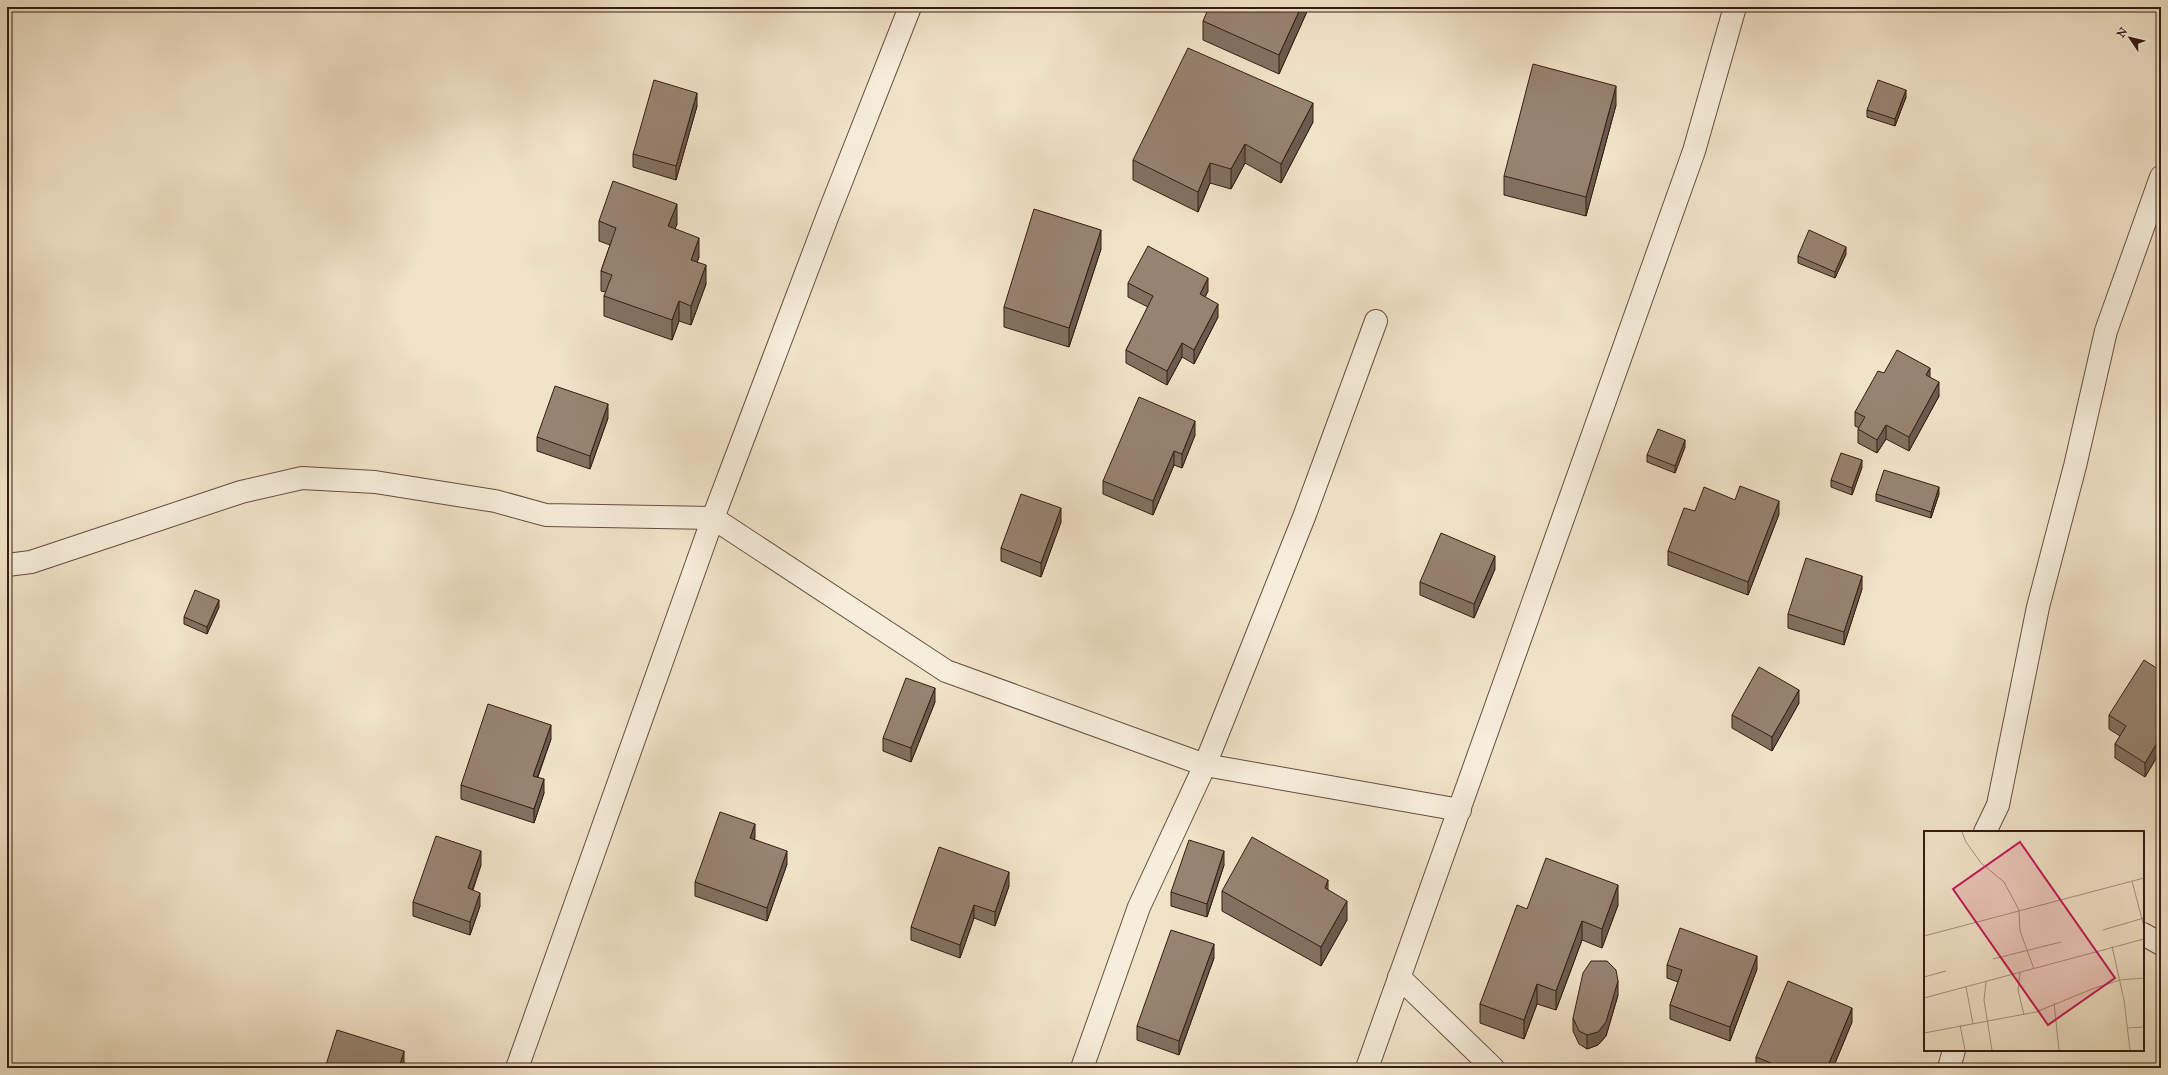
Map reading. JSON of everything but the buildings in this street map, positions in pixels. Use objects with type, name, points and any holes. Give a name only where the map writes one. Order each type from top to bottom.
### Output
[{"type":"street","points":[[517,1068],[713,518],[828,215],[910,7]]},
{"type":"street","points":[[1367,1068],[1694,151],[1735,7]]},
{"type":"street","points":[[1985,831],[1998,805],[2038,607],[2074,466],[2106,331],[2161,177]]},
{"type":"street","points":[[1082,1068],[1139,907],[1205,765],[1304,517],[1376,321]]},
{"type":"street","points":[[7,565],[31,562],[45,558],[241,492],[302,478],[391,484],[495,501],[546,515],[713,518],[946,671],[1205,765],[1460,810]]},
{"type":"street","points":[[2144,935],[2161,944]]},
{"type":"street","points":[[1399,977],[1493,1068]]},
{"type":"street","points":[[1949,1068],[1954,1051]]}]
